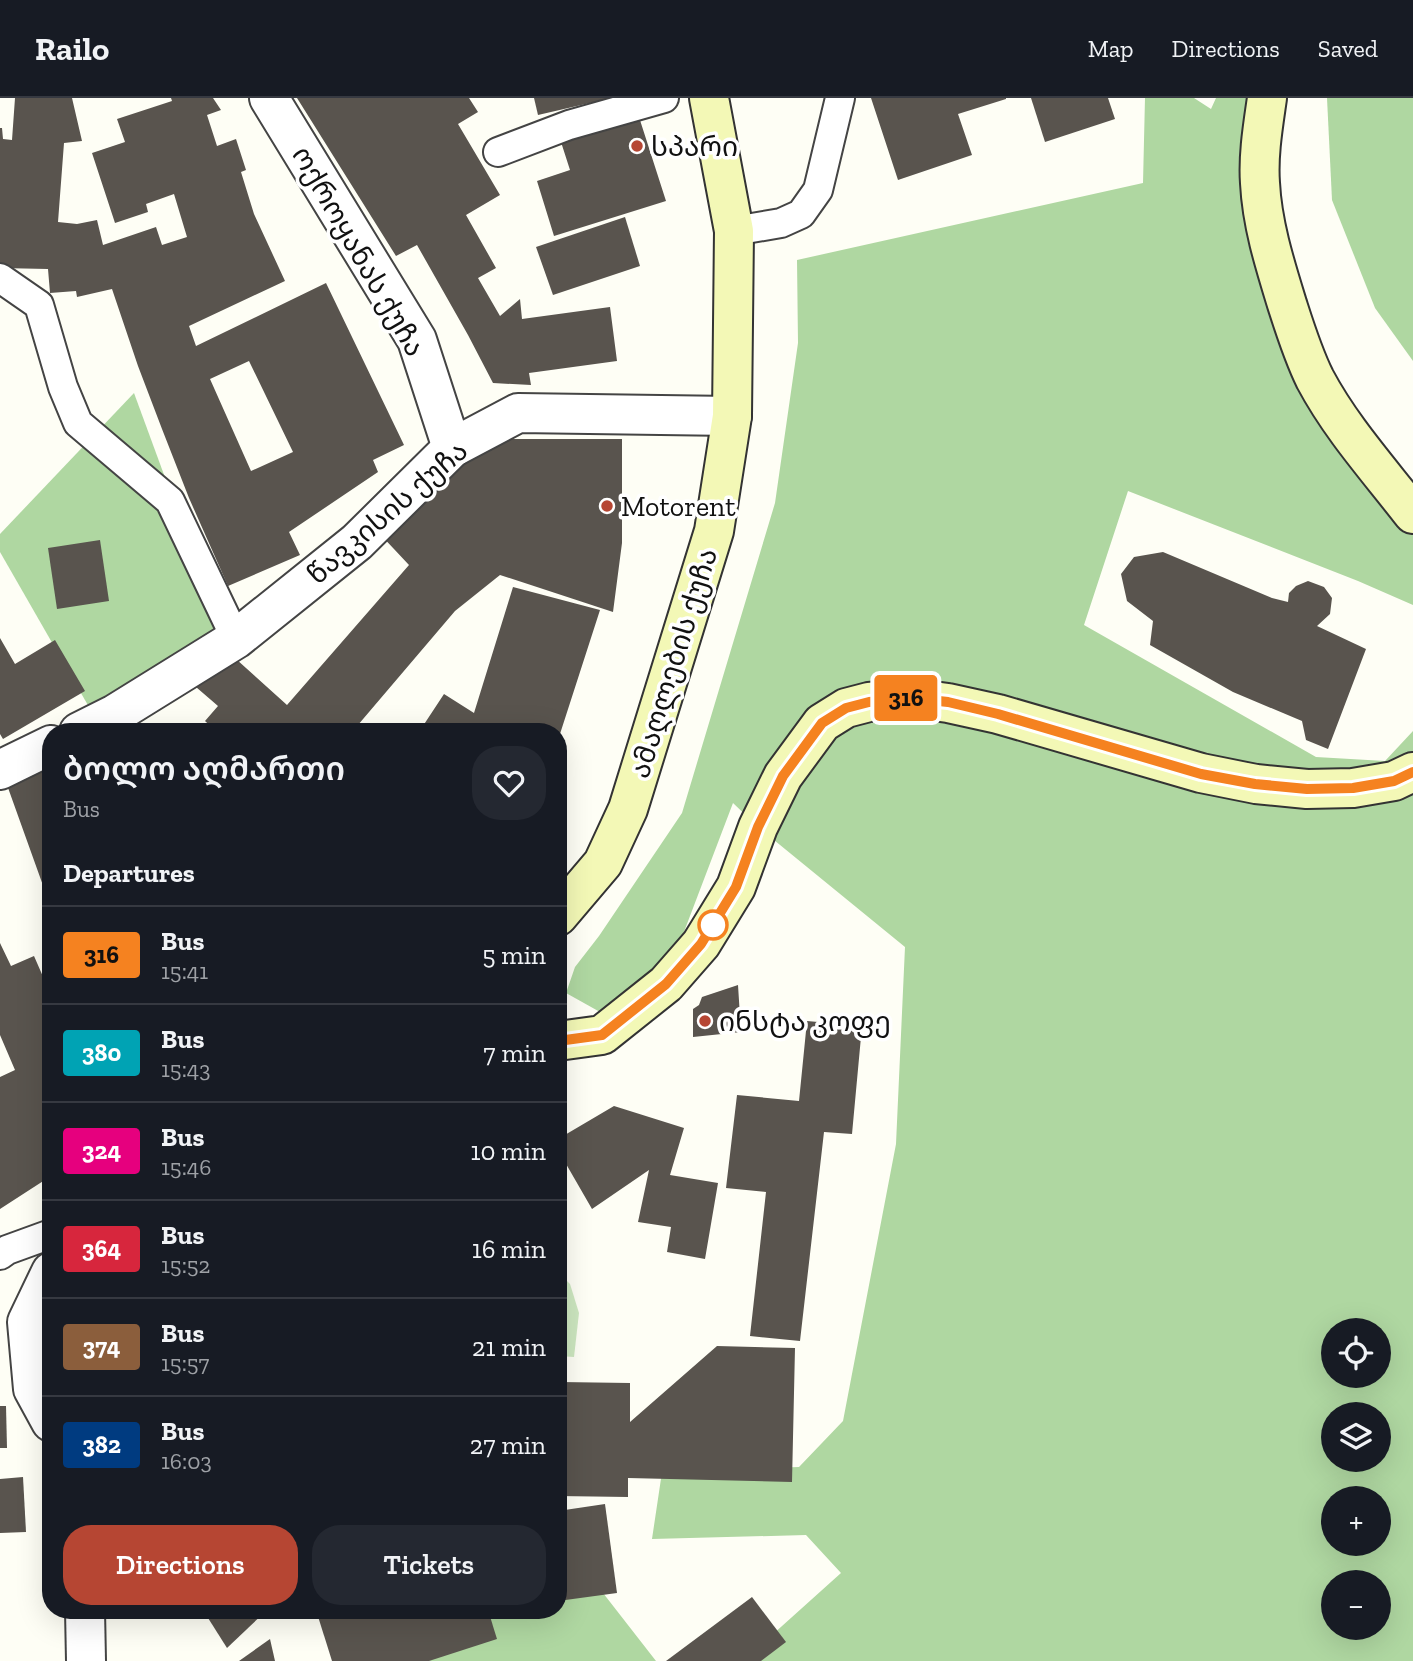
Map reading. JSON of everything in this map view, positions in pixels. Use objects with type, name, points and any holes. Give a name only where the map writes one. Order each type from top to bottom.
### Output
[{"type":"main road","name":"ამაღლების ქუჩა","points":[[567,905],[603,863],[628,809],[714,531],[732,416],[734,231],[709,98]]},
{"type":"main road","points":[[1267,98],[1261,143],[1260,182],[1263,206],[1279,278],[1298,340],[1315,379],[1340,419],[1413,514]]},
{"type":"main road","points":[[567,1040],[602,1035],[666,984],[701,944],[736,887],[758,827],[783,776],[822,723],[846,708],[869,702],[911,698],[948,702],[998,714],[1201,774],[1255,784],[1307,789],[1353,788],[1394,781],[1413,772]]},
{"type":"street","name":"ოქროყანას ქუჩა","points":[[269,98],[417,340],[452,448]]},
{"type":"street","name":"წავკისის ქუჩა","points":[[120,723],[236,639],[357,542],[452,448],[518,414],[732,416]]},
{"type":"street","points":[[0,770],[42,749]]},
{"type":"street","points":[[42,1291],[27,1322],[33,1389],[42,1406]]},
{"type":"street","points":[[85,1619],[86,1661]]},
{"type":"lane","points":[[498,152],[569,125],[664,98]]},
{"type":"lane","points":[[734,231],[781,223],[801,214],[818,190],[840,98]]},
{"type":"lane","points":[[0,278],[39,305],[63,387],[78,423],[170,501],[236,639]]},
{"type":"lane","points":[[0,1255],[42,1237]]},
{"type":"green space","points":[[1145,98],[1194,98],[1211,109],[1216,98],[1267,98],[1279,278],[1413,514],[1413,605],[1128,491],[1084,625],[1316,757],[1385,761],[1413,731],[1413,1661],[743,1661],[841,1573],[806,1535],[652,1539],[662,1472],[799,1467],[843,1421],[896,1144],[905,947],[758,827],[733,803],[682,937],[631,998],[600,1012],[567,994],[575,967],[682,813],[775,503],[798,343],[797,260],[1143,183]]},
{"type":"green space","points":[[1327,98],[1413,98],[1413,361],[1375,308],[1332,200]]},
{"type":"green space","points":[[134,393],[221,630],[93,714],[0,552],[0,534]]},
{"type":"green space","points":[[567,1281],[579,1313],[574,1357],[567,1357]]},
{"type":"green space","points":[[575,1557],[656,1661],[400,1661],[470,1619],[567,1619],[567,1562]]},
{"type":"building","points":[[15,98],[72,98],[82,141],[64,143],[58,222],[77,224],[97,220],[103,245],[156,227],[162,245],[187,237],[174,194],[146,204],[148,212],[115,223],[92,153],[125,142],[117,119],[172,101],[171,98],[213,98],[221,110],[207,115],[217,146],[236,139],[246,170],[241,172],[254,214],[285,281],[189,326],[196,346],[326,283],[404,445],[373,460],[378,472],[289,532],[300,555],[228,586],[162,429],[112,289],[77,297],[76,291],[50,293],[48,269],[0,268],[0,128],[3,139],[12,140]],"holes":[[[249,361],[293,452],[251,471],[210,379]]]},
{"type":"building","points":[[297,98],[469,98],[478,112],[458,124],[500,195],[466,215],[496,268],[478,278],[500,316],[520,299],[522,319],[610,307],[617,361],[529,373],[531,385],[493,383],[417,245],[396,256]]},
{"type":"building","points":[[534,98],[607,98],[607,99],[538,115]]},
{"type":"building","points":[[871,98],[1006,99],[958,114],[972,155],[898,180]]},
{"type":"building","points":[[1031,98],[1108,98],[1115,119],[1045,142]]},
{"type":"building","points":[[639,117],[666,201],[554,236],[537,181],[570,170],[561,142]]},
{"type":"building","points":[[625,217],[640,266],[553,295],[536,247]]},
{"type":"building","points":[[508,439],[622,439],[622,543],[613,612],[500,575],[455,611],[360,723],[205,721],[218,706],[189,681],[226,650],[287,705],[409,565],[378,532],[436,475]]},
{"type":"building","points":[[100,540],[109,601],[57,609],[48,548]]},
{"type":"building","points":[[1163,552],[1272,598],[1288,602],[1289,593],[1296,586],[1308,581],[1324,587],[1332,598],[1330,614],[1317,626],[1366,649],[1328,749],[1306,740],[1302,721],[1233,692],[1150,645],[1153,621],[1127,601],[1121,574],[1134,557]]},
{"type":"building","points":[[513,587],[600,610],[564,723],[425,723],[444,694],[474,713]]},
{"type":"building","points":[[0,638],[15,664],[55,640],[85,691],[3,739],[0,734]]},
{"type":"building","points":[[42,771],[42,883],[7,785]]},
{"type":"building","points":[[0,943],[11,966],[34,956],[42,974],[42,1182],[0,1209],[0,1077],[15,1070],[0,1035]]},
{"type":"building","points":[[738,985],[741,1032],[693,1037],[693,1009],[699,1005],[702,997]]},
{"type":"building","points":[[807,1021],[862,1026],[852,1134],[824,1132],[800,1341],[750,1336],[766,1192],[726,1188],[737,1095],[799,1101]]},
{"type":"building","points":[[614,1106],[684,1128],[670,1175],[718,1183],[705,1259],[667,1252],[671,1227],[638,1222],[649,1170],[592,1209],[567,1166],[567,1134]]},
{"type":"building","points":[[717,1346],[795,1348],[792,1482],[628,1478],[628,1497],[567,1496],[567,1382],[630,1383],[630,1422]]},
{"type":"building","points":[[0,1406],[6,1406],[7,1448],[0,1448]]},
{"type":"building","points":[[23,1477],[26,1532],[0,1533],[0,1479]]},
{"type":"building","points":[[605,1504],[617,1593],[567,1600],[567,1510]]},
{"type":"building","points":[[752,1597],[786,1642],[761,1661],[666,1661]]},
{"type":"building","points":[[209,1619],[258,1619],[227,1648]]},
{"type":"building","points":[[319,1619],[491,1619],[497,1639],[429,1661],[332,1661]]},
{"type":"building","points":[[270,1639],[275,1661],[239,1661]]},
{"type":"bus line","name":"316","points":[[567,1040],[602,1035],[666,984],[701,944],[736,887],[758,827],[783,776],[822,723],[846,708],[869,702],[911,698],[948,702],[998,714],[1201,774],[1255,784],[1307,789],[1353,788],[1394,781],[1413,772]]},
{"type":"place","name":"სპარი","points":[[637,146]]},
{"type":"place","name":"Motorent","points":[[607,506]]},
{"type":"place","name":"ინსტა კოფე","points":[[705,1021]]}]
